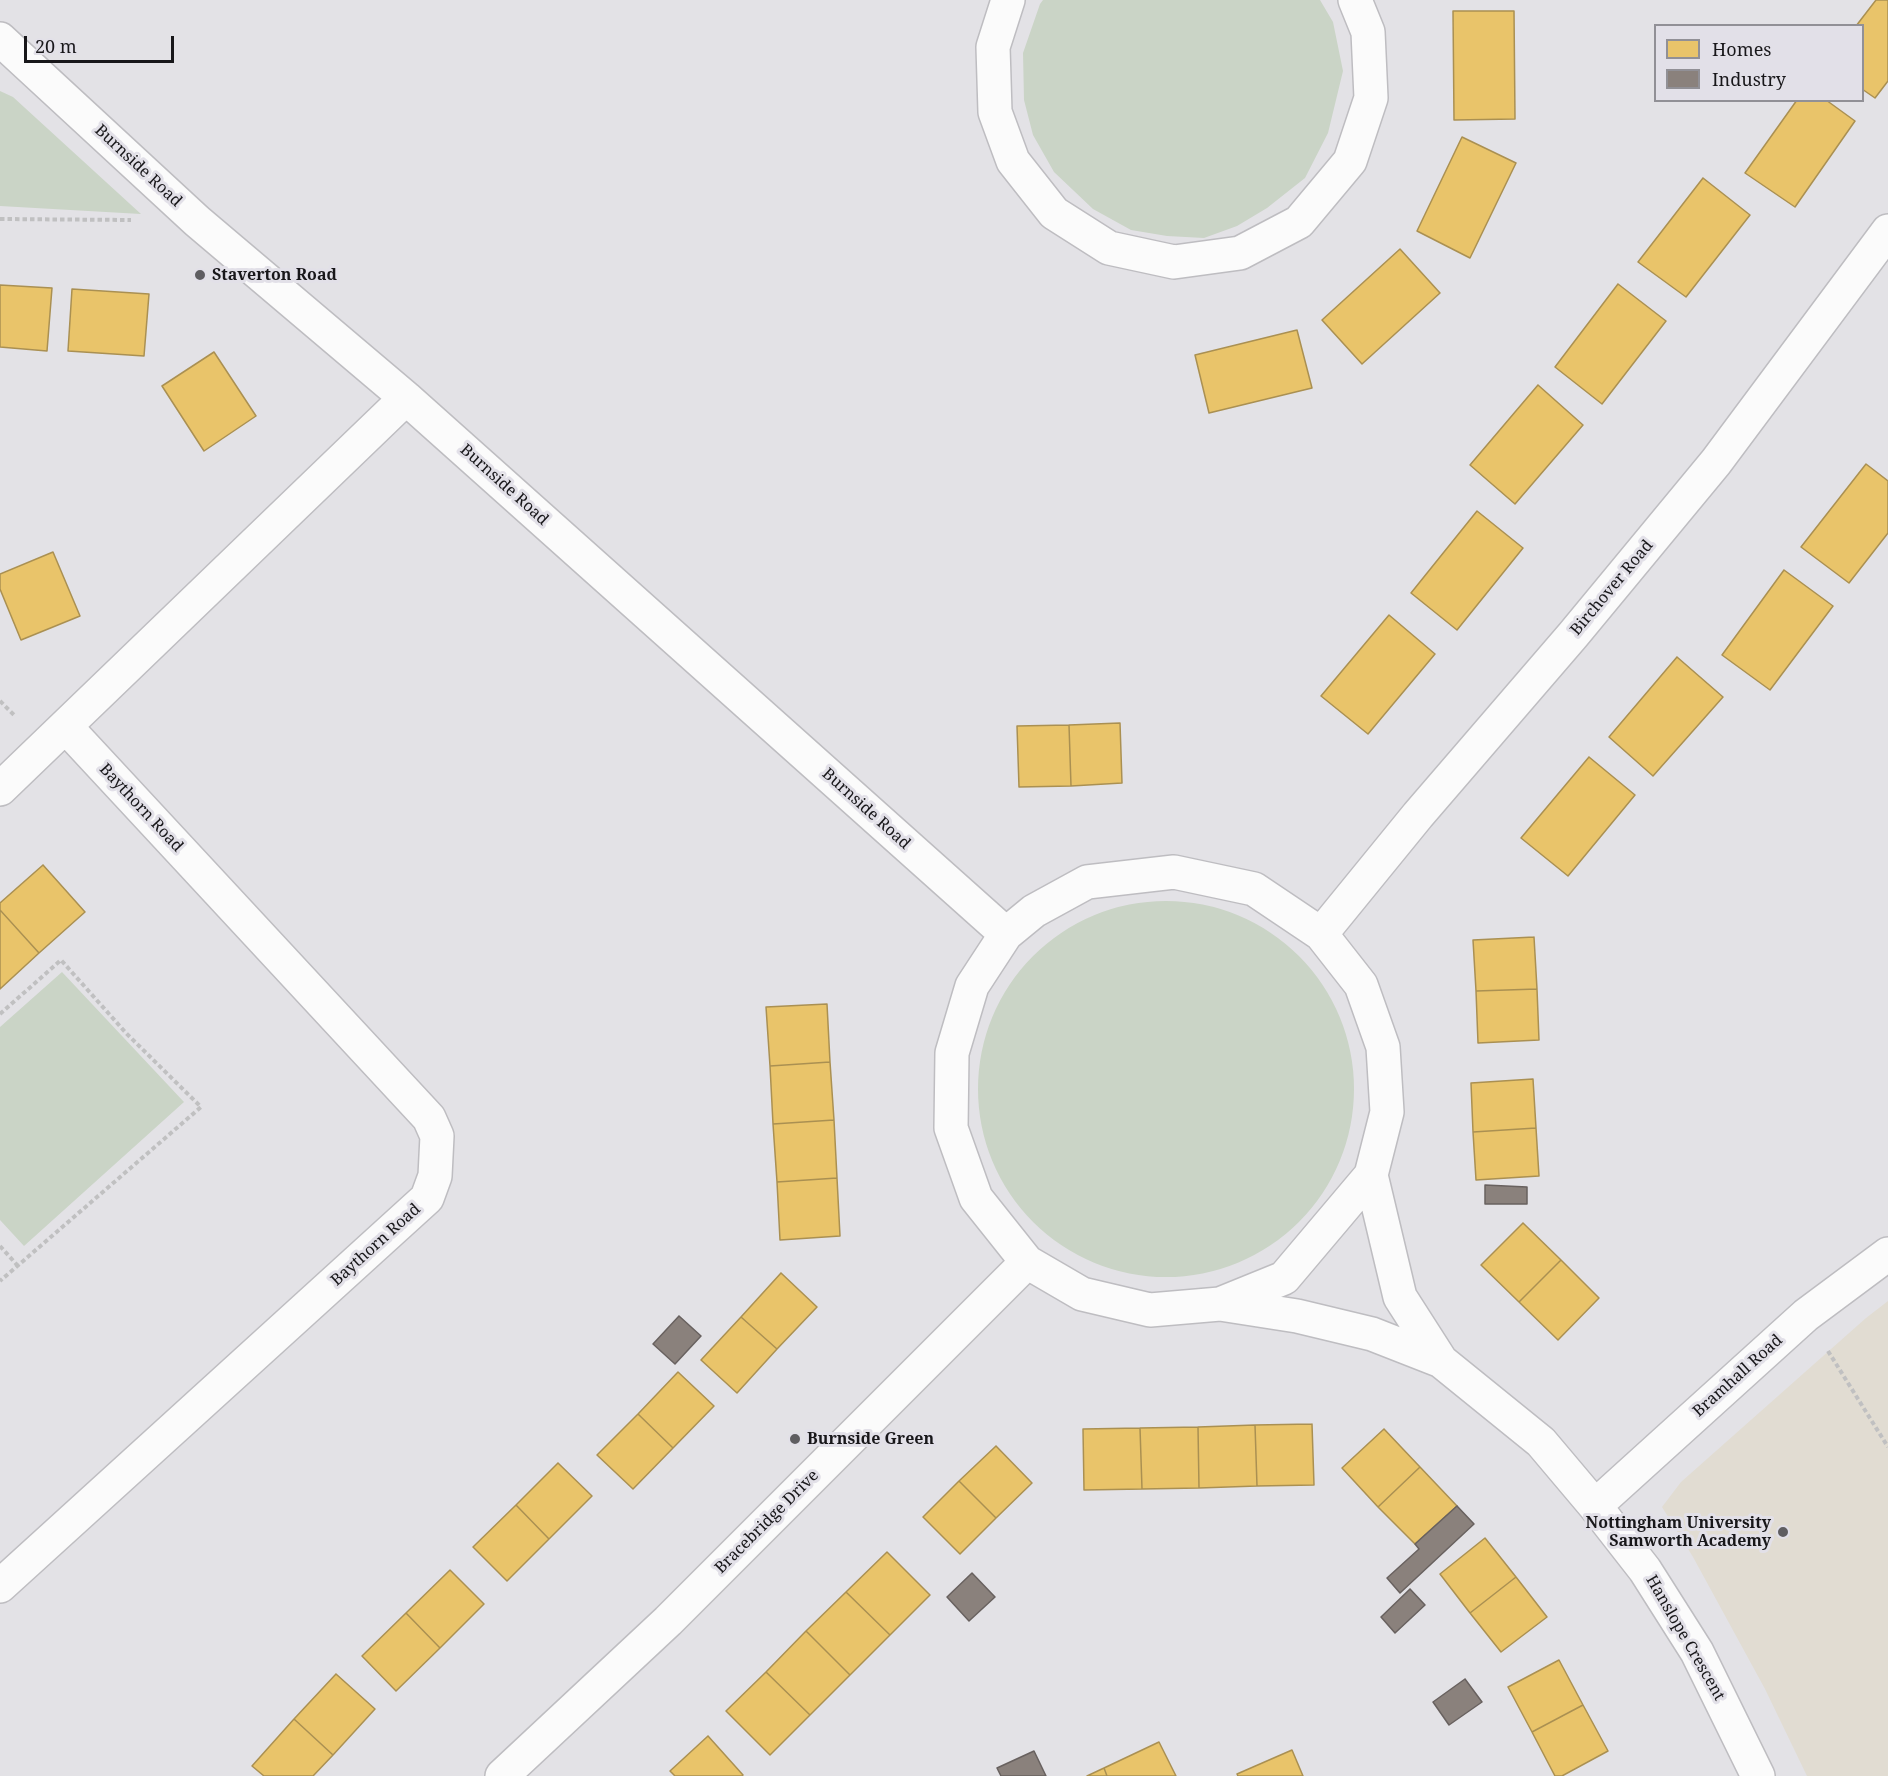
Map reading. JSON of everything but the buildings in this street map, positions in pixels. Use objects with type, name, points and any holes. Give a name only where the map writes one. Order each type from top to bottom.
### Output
[{"type":"street","points":[[1008,0],[993,47],[995,112],[1013,161],[1054,213],[1109,248],[1174,262],[1240,253],[1299,222],[1350,161],[1371,98],[1368,32],[1355,0]]},
{"type":"street","name":"Burnside Road","points":[[0,39],[197,221],[406,398],[1006,934]]},
{"type":"street","name":"Birchover Road","points":[[1321,934],[1418,815],[1573,635],[1716,462],[1888,231]]},
{"type":"street","points":[[0,789],[406,398]]},
{"type":"street","name":"Baythorn Road","points":[[0,1586],[428,1198],[435,1176],[436,1136],[429,1118],[66,727]]},
{"type":"street","points":[[1174,872],[1254,889],[1321,934],[1361,985],[1383,1047],[1387,1112],[1371,1175],[1284,1278],[1220,1304],[1150,1310],[1082,1294],[1027,1262],[976,1198],[951,1128],[951,1053],[972,986],[1006,934],[1034,911],[1087,882],[1174,872]]},
{"type":"street","name":"Hanslope Crescent","points":[[1371,1175],[1400,1297],[1441,1361]]},
{"type":"street","name":"Bramhall Road","points":[[1595,1506],[1806,1315],[1888,1254]]},
{"type":"street","name":"Bracebridge Drive","points":[[502,1776],[668,1621],[1027,1262]]},
{"type":"street","name":"Hanslope Crescent","points":[[1220,1304],[1297,1316],[1372,1334],[1441,1361],[1541,1442],[1645,1570],[1697,1652],[1758,1776]]},
{"type":"path","points":[[0,219],[197,221]]},
{"type":"path","points":[[0,1014],[61,960],[126,1033],[201,1107],[0,1281]]},
{"type":"path","points":[[0,1246],[18,1266]]},
{"type":"path","points":[[1806,1315],[1888,1447]]},
{"type":"shaded area","name":"Nottingham University Samworth Academy","points":[[1888,1301],[1888,1776],[1807,1776],[1765,1689],[1693,1557],[1662,1507],[1681,1482]]},
{"type":"green space","points":[[1043,0],[1320,0],[1333,22],[1343,71],[1328,133],[1305,178],[1267,208],[1237,226],[1204,238],[1167,236],[1131,230],[1093,209],[1054,172],[1033,135],[1024,100],[1023,53]]},
{"type":"green space","points":[[0,91],[13,97],[141,214],[0,206]]},
{"type":"green space","points":[[1166,901],[1203,905],[1238,915],[1270,933],[1299,956],[1322,985],[1340,1017],[1350,1052],[1354,1089],[1350,1126],[1340,1161],[1322,1193],[1299,1222],[1270,1245],[1238,1263],[1203,1273],[1166,1277],[1129,1273],[1094,1263],[1062,1245],[1033,1222],[1010,1193],[992,1161],[982,1126],[978,1089],[982,1052],[992,1017],[1010,985],[1033,956],[1062,933],[1094,915],[1129,905]]},
{"type":"green space","points":[[62,972],[184,1102],[24,1246],[0,1220],[0,1027]]},
{"type":"place","name":"Staverton Road","points":[[200,275]]},
{"type":"place","name":"Burnside Green","points":[[795,1439]]},
{"type":"place","name":"Nottingham University Samworth Academy","points":[[1783,1532]]}]
